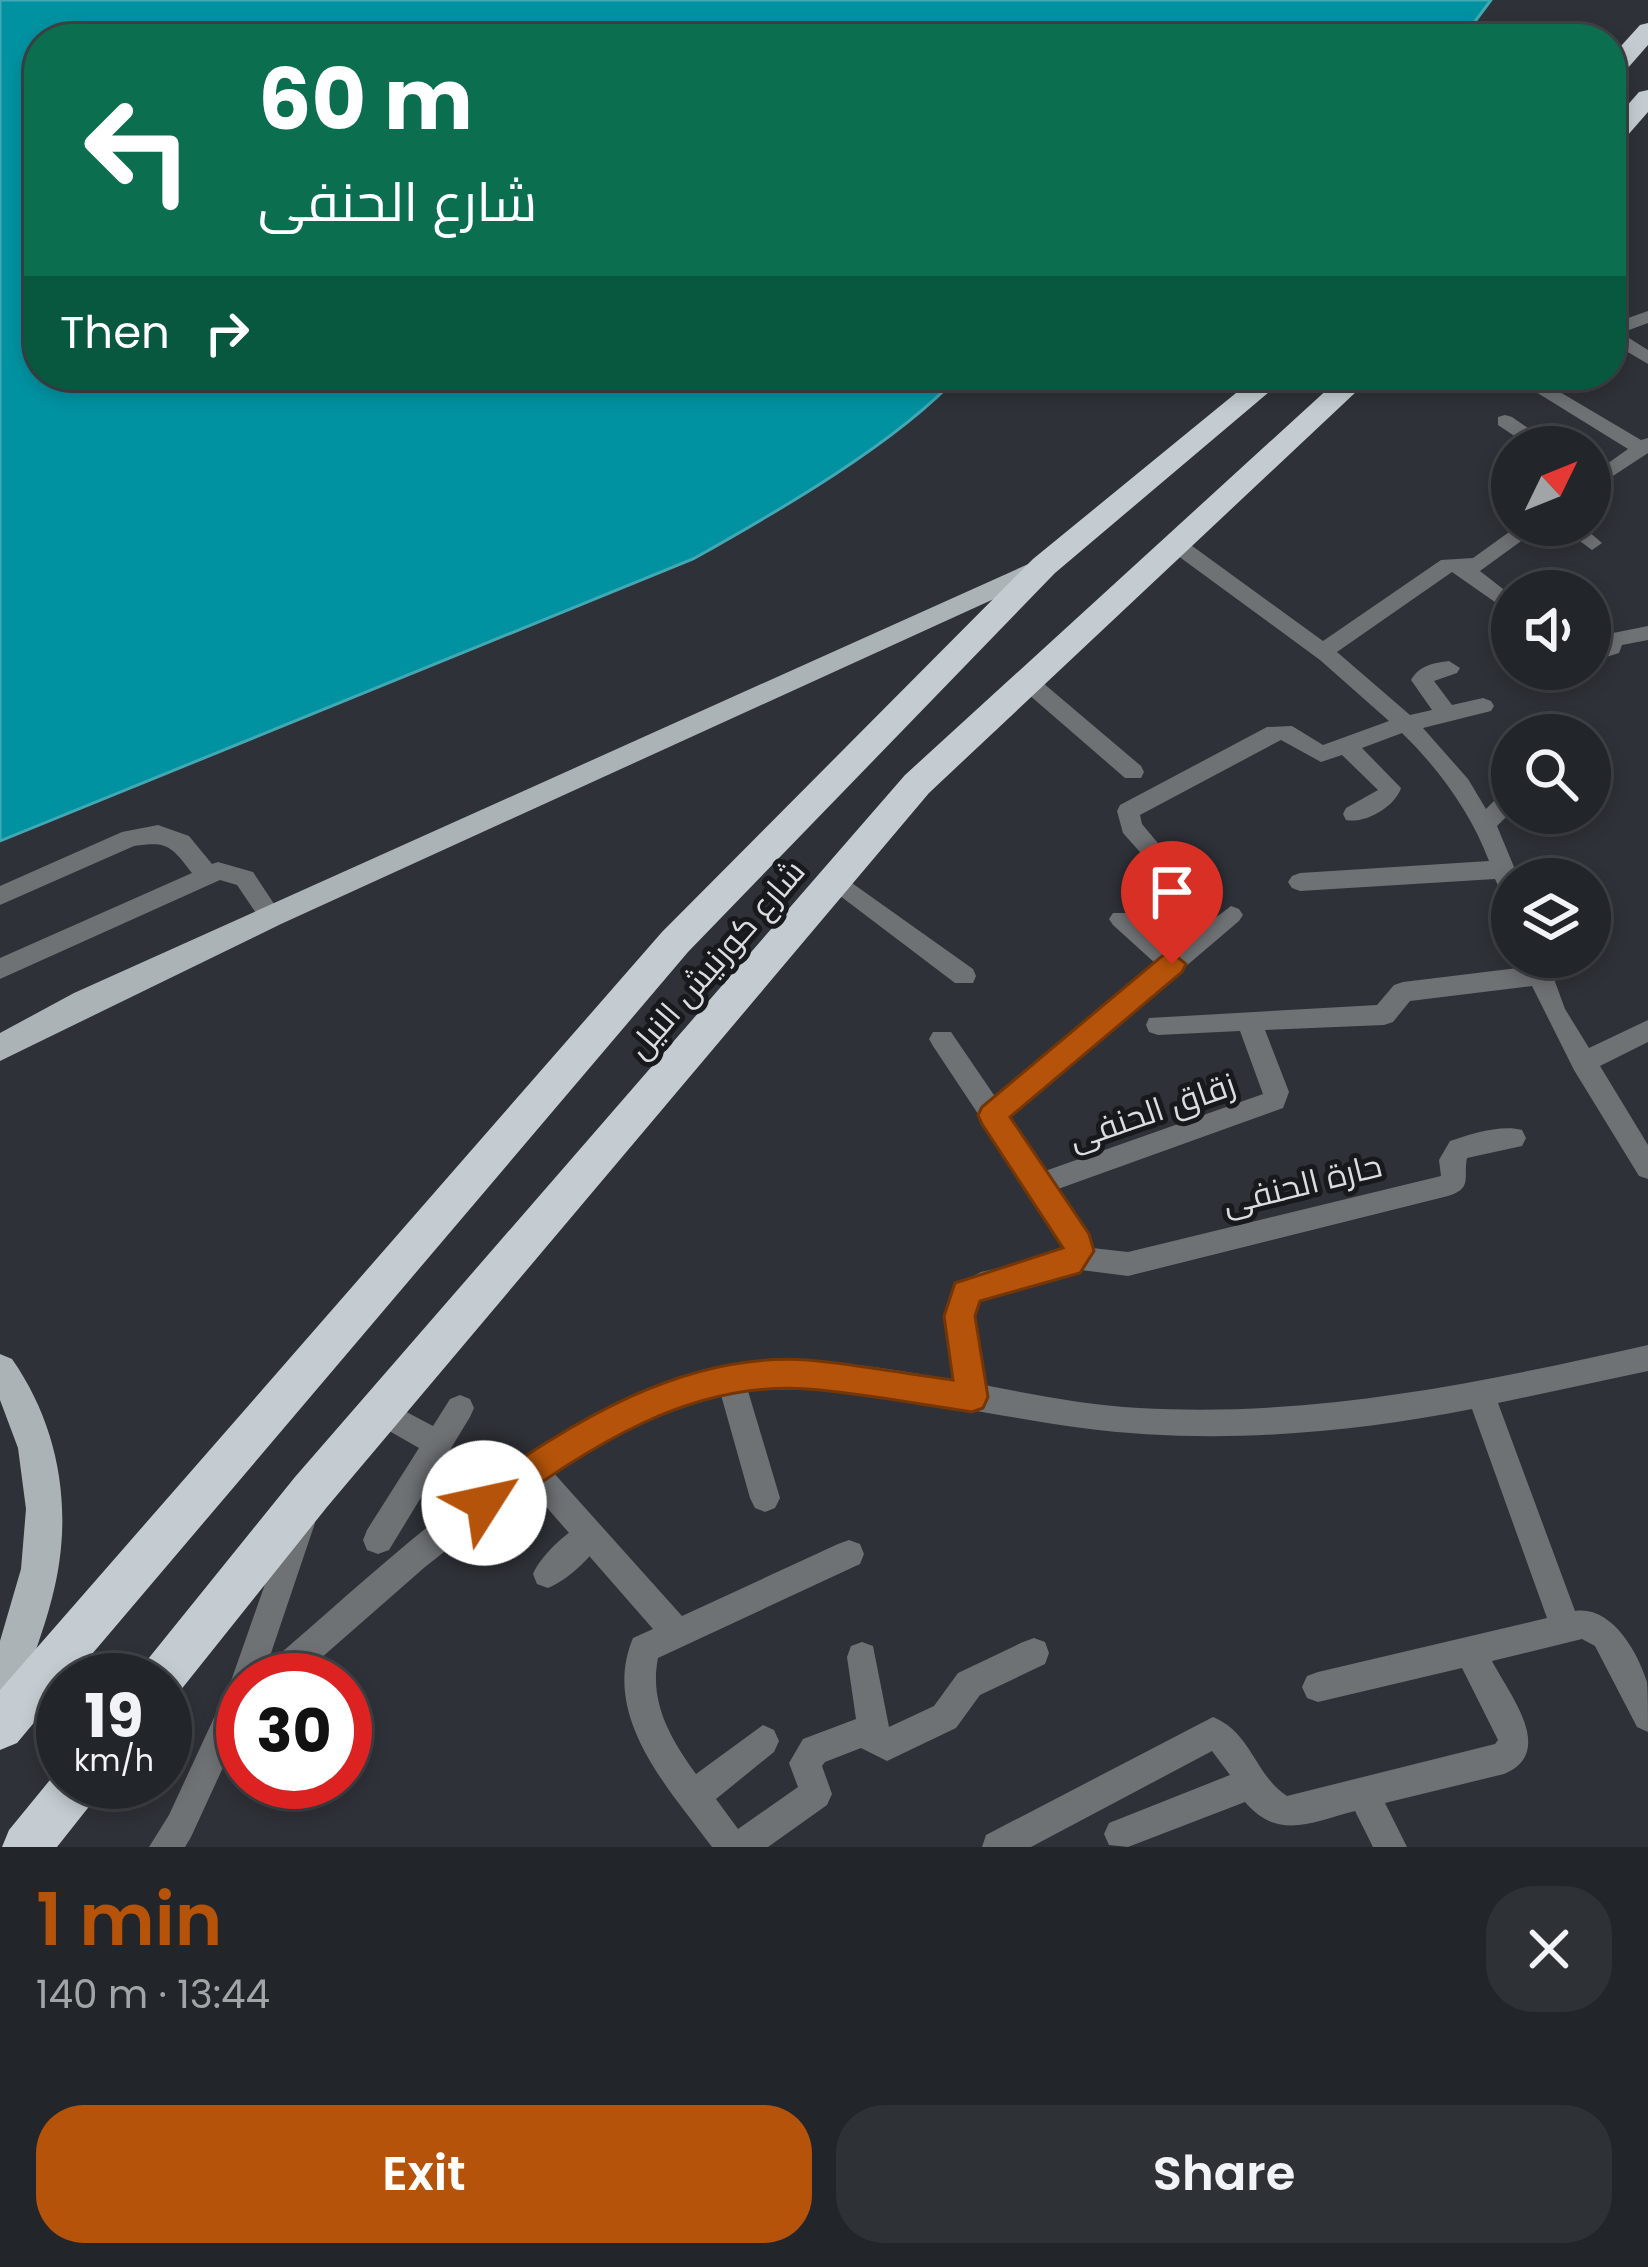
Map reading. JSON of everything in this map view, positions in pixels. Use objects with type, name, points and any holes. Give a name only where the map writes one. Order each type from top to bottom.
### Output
[{"type":"highway","points":[[1626,55],[1648,30]]},
{"type":"highway","points":[[1626,122],[1648,98]]},
{"type":"highway","name":"شارع كورنيش النيل","points":[[0,1726],[675,942],[1044,566],[1257,390]]},
{"type":"highway","name":"شارع كورنيش النيل","points":[[311,1492],[916,784],[1344,390]]},
{"type":"highway","points":[[182,1653],[311,1492]]},
{"type":"highway","points":[[26,1847],[56,1809]]},
{"type":"main road","name":"شارع كورنيش النيل","points":[[0,1048],[85,1002],[270,916],[1044,566]]},
{"type":"main road","points":[[0,1370],[35,1442],[44,1513],[35,1592],[0,1704]]},
{"type":"street","points":[[1547,390],[1645,446],[1611,468]]},
{"type":"street","points":[[1505,421],[1513,426]]},
{"type":"street","points":[[1178,545],[1320,653],[1444,760],[1486,823],[1500,858]]},
{"type":"street","points":[[1320,653],[1448,565],[1477,565],[1504,546]]},
{"type":"street","points":[[1462,568],[1491,591]]},
{"type":"street","points":[[1611,640],[1648,633]]},
{"type":"street","points":[[1446,714],[1422,680],[1432,671],[1449,668]]},
{"type":"street","points":[[1028,682],[1133,772]]},
{"type":"street","points":[[1155,854],[1126,819],[1136,805],[1275,733],[1284,732],[1322,754],[1405,724],[1483,706]]},
{"type":"street","points":[[1345,746],[1390,788],[1388,795],[1354,814]]},
{"type":"street","points":[[1486,823],[1491,818]]},
{"type":"street","points":[[0,896],[143,835],[171,836],[181,842],[206,874]]},
{"type":"street","points":[[0,969],[206,874],[238,873],[270,916]]},
{"type":"street","points":[[835,880],[964,976]]},
{"type":"street","points":[[1300,882],[1491,881]]},
{"type":"street","points":[[993,1115],[1231,915]]},
{"type":"street","points":[[1120,919],[1172,964]]},
{"type":"street","name":"زقاق الحنفى","points":[[1158,1025],[1384,1015],[1403,992],[1491,975]]},
{"type":"street","points":[[1542,978],[1554,1011],[1648,1168]]},
{"type":"street","name":"زقاق الحنفى","points":[[1038,1185],[1274,1101],[1276,1093],[1249,1021]]},
{"type":"street","points":[[1583,1063],[1648,1030]]},
{"type":"street","points":[[942,1039],[1078,1243],[1076,1258],[1069,1264],[981,1284],[966,1292],[960,1316],[972,1397]]},
{"type":"street","name":"حارة الحنفى","points":[[1076,1258],[1128,1264],[1448,1185],[1455,1180],[1452,1160],[1459,1149],[1513,1138]]},
{"type":"street","points":[[305,1653],[484,1503],[584,1433],[631,1411],[730,1379],[804,1374],[1131,1421],[1224,1424],[1353,1418],[1648,1358]]},
{"type":"street","points":[[730,1379],[765,1498]]},
{"type":"street","points":[[1480,1395],[1564,1626]]},
{"type":"street","points":[[378,1540],[460,1408]]},
{"type":"street","points":[[380,1411],[438,1444]]},
{"type":"street","points":[[531,1469],[675,1631]]},
{"type":"street","name":"شارع كورنيش النيل","points":[[255,1653],[311,1492]]},
{"type":"street","points":[[548,1574],[590,1535]]},
{"type":"street","points":[[849,1554],[675,1631],[644,1649],[635,1672],[648,1722],[736,1847],[816,1794],[805,1762],[808,1755],[863,1732],[887,1745],[897,1742],[945,1717],[969,1684],[1034,1653]]},
{"type":"street","points":[[1318,1687],[1582,1624],[1606,1635],[1648,1716]]},
{"type":"street","points":[[998,1847],[1213,1733],[1228,1740],[1250,1784],[1270,1807],[1286,1812],[1511,1753],[1514,1737],[1469,1649]]},
{"type":"street","points":[[862,1657],[875,1737]]},
{"type":"street","points":[[695,1795],[763,1741]]},
{"type":"street","points":[[177,1840],[216,1755]]},
{"type":"street","points":[[1120,1834],[1250,1784]]},
{"type":"street","points":[[1363,1794],[1390,1847]]},
{"type":"water","points":[[0,0],[1491,0],[1473,24],[24,24],[24,390],[944,390],[869,451],[693,559],[0,841]]},
{"type":"route","points":[[484,1503],[584,1433],[682,1392],[730,1379],[804,1374],[972,1397],[960,1316],[966,1292],[981,1284],[1069,1264],[1079,1251],[993,1115],[1172,964]]}]
